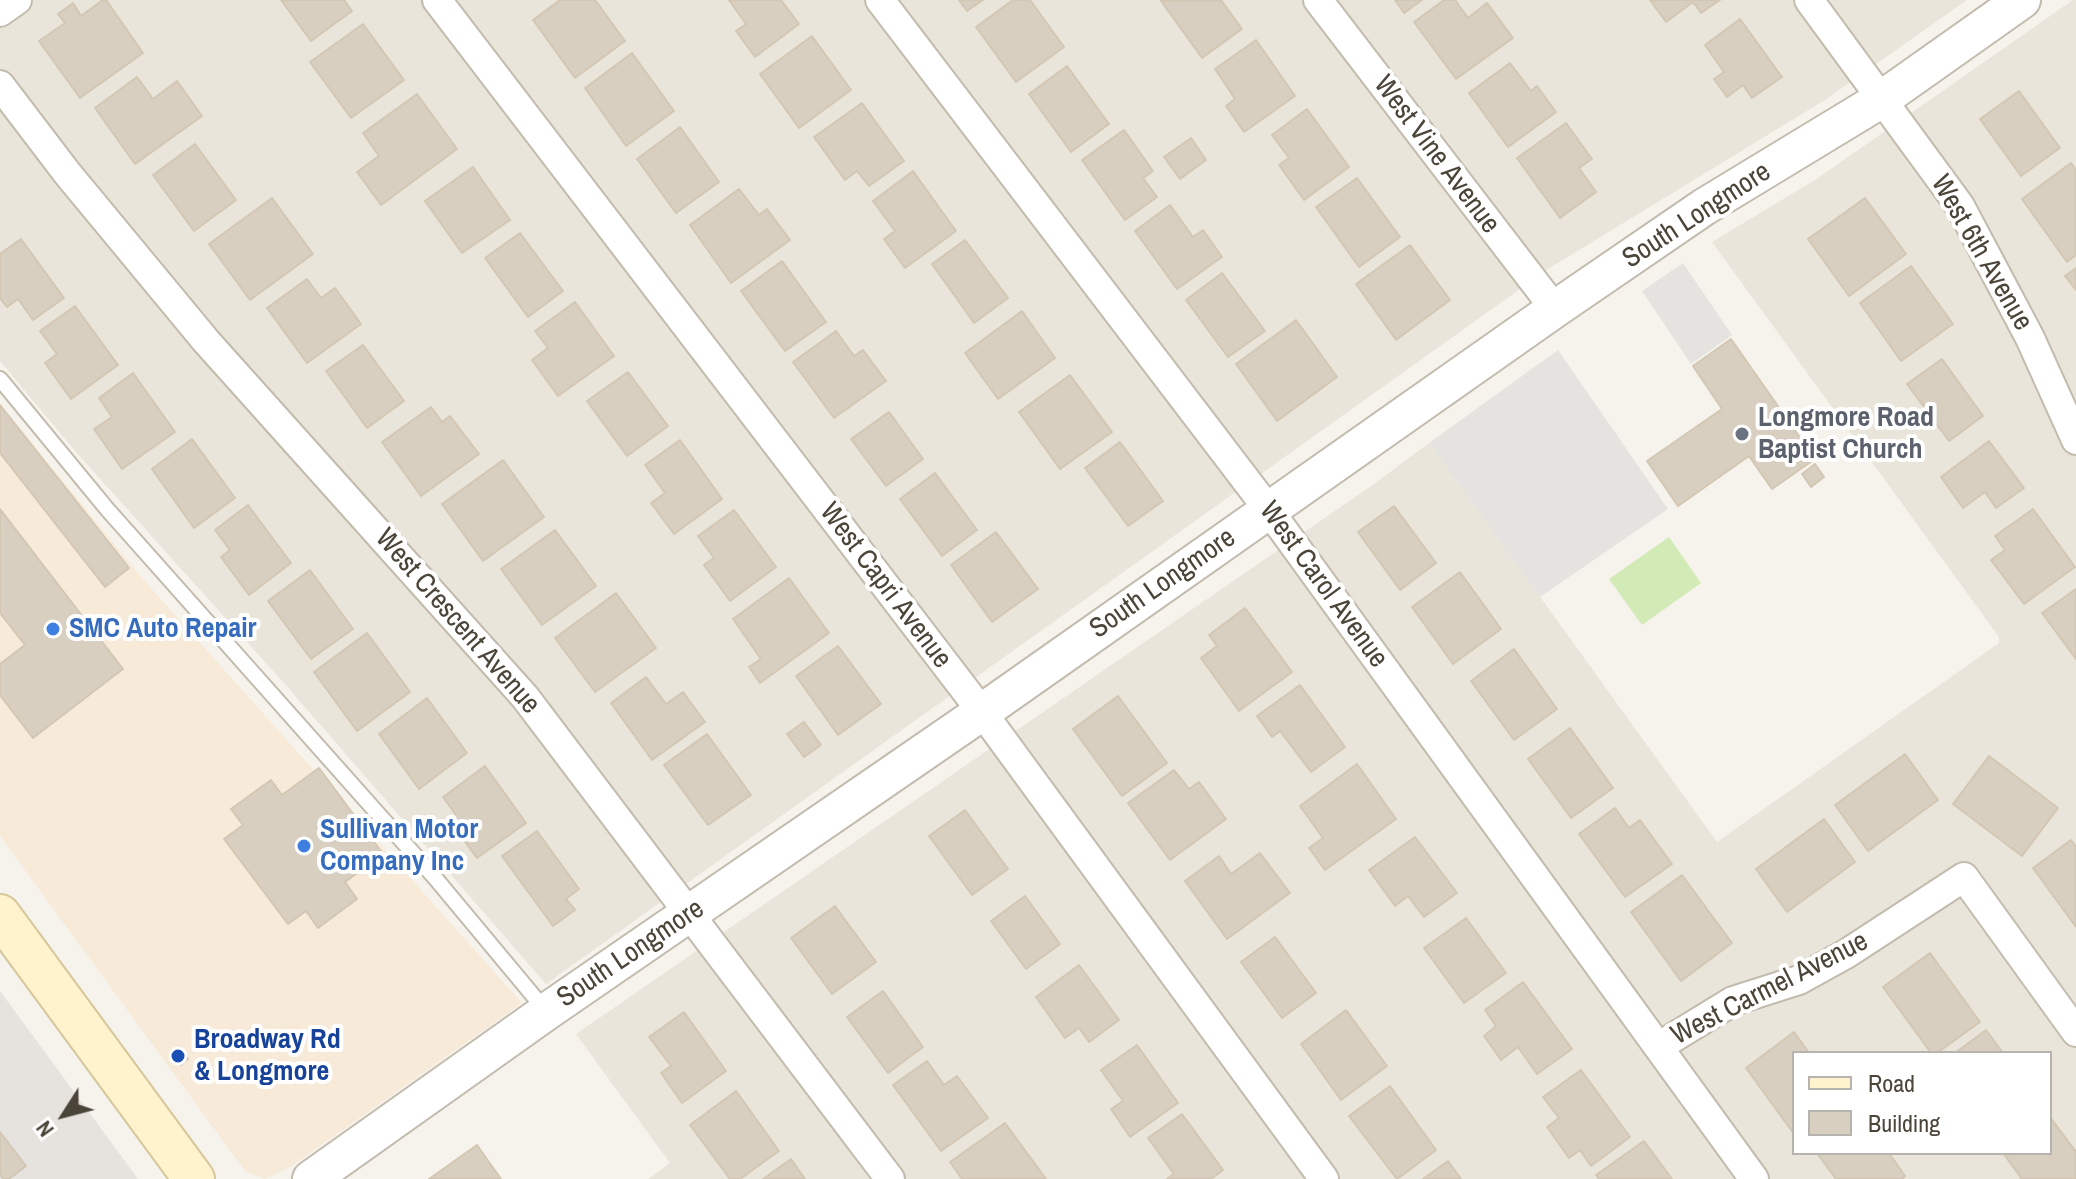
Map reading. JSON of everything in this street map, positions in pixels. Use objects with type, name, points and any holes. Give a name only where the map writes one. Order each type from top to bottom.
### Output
[{"type":"main road","points":[[0,915],[194,1179]]},
{"type":"street","points":[[0,12],[17,0]]},
{"type":"street","name":"West Capri Avenue","points":[[437,0],[982,712],[1324,1179]]},
{"type":"street","name":"West Carol Avenue","points":[[880,0],[1268,509],[1754,1179]]},
{"type":"street","name":"West Vine Avenue","points":[[1318,0],[1555,309]]},
{"type":"street","name":"West 6th Avenue","points":[[1809,0],[1960,206],[2030,338],[2076,440]]},
{"type":"street","name":"South Longmore","points":[[311,1179],[1555,309],[1704,207],[1882,99],[2022,0]]},
{"type":"street","name":"West Crescent Avenue","points":[[0,85],[67,173],[206,341],[525,697],[890,1179]]},
{"type":"street","name":"West Carmel Avenue","points":[[1658,1047],[1733,1001],[1799,980],[1846,954],[1964,877],[2076,1032]]},
{"type":"lane","points":[[0,379],[107,509],[436,879],[546,1012]]},
{"type":"shaded area","points":[[0,0],[1967,0],[1825,100],[1548,269],[546,984],[283,682],[75,451],[0,361]]},
{"type":"shaded area","points":[[2076,0],[2076,1179],[648,1179],[670,1163],[576,1034],[1429,443],[1717,842],[1999,643],[1999,637],[1712,242],[1815,180]]},
{"type":"shaded area","points":[[1683,263],[1732,335],[1691,364],[1642,291]]},
{"type":"shaded area","points":[[1558,350],[1668,509],[1540,597],[1429,443]]},
{"type":"shaded area","points":[[0,404],[142,578],[522,1003],[290,1167],[265,1179],[245,1171],[0,836]]},
{"type":"shaded area","points":[[0,991],[138,1179],[0,1179]]},
{"type":"green space","points":[[1669,537],[1701,583],[1642,625],[1609,579]]},
{"type":"building","points":[[103,0],[143,53],[80,98],[39,41],[65,23],[58,14],[73,3],[81,16]]},
{"type":"building","points":[[281,0],[344,0],[352,11],[311,41]]},
{"type":"building","points":[[560,0],[595,0],[625,41],[575,78],[533,20]]},
{"type":"building","points":[[729,0],[781,0],[799,24],[755,57],[736,31],[746,24]]},
{"type":"building","points":[[959,0],[983,0],[967,11]]},
{"type":"building","points":[[1013,0],[1030,0],[1064,47],[1016,82],[976,27]]},
{"type":"building","points":[[1221,0],[1242,29],[1202,58],[1161,1]]},
{"type":"building","points":[[1395,0],[1422,0],[1404,13]]},
{"type":"building","points":[[1444,0],[1455,0],[1468,18],[1487,3],[1513,38],[1456,79],[1414,22]]},
{"type":"building","points":[[1650,0],[1720,0],[1701,13],[1693,2],[1666,22]]},
{"type":"building","points":[[1740,19],[1782,77],[1752,98],[1743,85],[1727,97],[1714,79],[1724,72],[1705,45]]},
{"type":"building","points":[[363,24],[404,80],[351,118],[310,62]]},
{"type":"building","points":[[812,36],[851,90],[799,128],[760,74]]},
{"type":"building","points":[[1256,40],[1295,96],[1244,132],[1226,106],[1235,99],[1215,69]]},
{"type":"building","points":[[632,53],[674,111],[626,146],[585,88]]},
{"type":"building","points":[[1510,63],[1531,91],[1537,86],[1556,112],[1508,147],[1469,93]]},
{"type":"building","points":[[1067,66],[1109,124],[1071,152],[1029,94]]},
{"type":"building","points":[[137,77],[153,99],[177,81],[202,116],[135,164],[95,108]]},
{"type":"building","points":[[2019,91],[2060,148],[2021,176],[1980,119]]},
{"type":"building","points":[[417,94],[457,149],[381,205],[357,172],[379,156],[363,133]]},
{"type":"building","points":[[862,103],[904,161],[869,186],[857,171],[845,180],[814,137]]},
{"type":"building","points":[[1307,109],[1349,167],[1304,200],[1279,165],[1289,158],[1272,135]]},
{"type":"building","points":[[1566,123],[1592,159],[1579,168],[1596,192],[1560,218],[1517,158]]},
{"type":"building","points":[[680,127],[719,182],[676,213],[637,159]]},
{"type":"building","points":[[1124,130],[1153,171],[1143,178],[1157,197],[1125,220],[1082,160]]},
{"type":"building","points":[[1191,138],[1206,160],[1180,179],[1164,157]]},
{"type":"building","points":[[195,144],[236,200],[194,231],[153,175]]},
{"type":"building","points":[[2071,163],[2076,170],[2076,255],[2067,262],[2022,199]]},
{"type":"building","points":[[473,167],[510,220],[462,253],[425,201]]},
{"type":"building","points":[[913,171],[956,231],[905,268],[884,239],[895,231],[873,201]]},
{"type":"building","points":[[1357,178],[1400,237],[1359,267],[1316,207]]},
{"type":"building","points":[[739,189],[759,215],[767,209],[790,240],[731,283],[690,225]]},
{"type":"building","points":[[272,198],[313,254],[250,300],[209,244]]},
{"type":"building","points":[[1865,198],[1906,254],[1849,296],[1808,239]]},
{"type":"building","points":[[1170,205],[1193,237],[1203,230],[1222,257],[1177,289],[1135,231]]},
{"type":"building","points":[[520,233],[563,291],[528,317],[485,258]]},
{"type":"building","points":[[21,239],[64,298],[33,320],[18,299],[7,307],[0,298],[0,254]]},
{"type":"building","points":[[965,240],[1008,298],[974,323],[932,264]]},
{"type":"building","points":[[1410,245],[1450,300],[1396,340],[1356,284]]},
{"type":"building","points":[[782,261],[826,322],[785,351],[741,291]]},
{"type":"building","points":[[1911,266],[1953,324],[1901,361],[1860,303]]},
{"type":"building","points":[[2076,268],[2076,290],[2065,276]]},
{"type":"building","points":[[1222,273],[1265,331],[1228,357],[1186,300]]},
{"type":"building","points":[[307,279],[321,298],[335,288],[361,324],[307,363],[267,308]]},
{"type":"building","points":[[575,302],[614,356],[558,396],[532,360],[548,348],[535,331]]},
{"type":"building","points":[[75,306],[118,365],[71,399],[45,363],[57,354],[40,331]]},
{"type":"building","points":[[1022,311],[1055,358],[998,399],[965,353]]},
{"type":"building","points":[[1296,320],[1337,377],[1277,421],[1236,364]]},
{"type":"building","points":[[836,331],[854,356],[863,350],[886,381],[834,418],[793,362]]},
{"type":"building","name":"Longmore Road Baptist Church","points":[[1731,339],[1815,459],[1772,489],[1749,456],[1678,506],[1647,461],[1722,409],[1693,366]]},
{"type":"building","points":[[363,345],[404,401],[367,428],[326,371]]},
{"type":"building","points":[[1942,359],[1983,416],[1949,441],[1907,384]]},
{"type":"building","points":[[628,372],[668,426],[627,456],[587,401]]},
{"type":"building","points":[[133,373],[175,432],[122,469],[94,429],[112,417],[99,398]]},
{"type":"building","points":[[1070,375],[1112,432],[1060,469],[1019,412]]},
{"type":"building","points":[[0,405],[129,568],[105,587],[0,453]]},
{"type":"building","points":[[431,407],[442,422],[450,416],[479,454],[421,496],[382,442]]},
{"type":"building","points":[[889,412],[923,459],[886,486],[851,439]]},
{"type":"building","points":[[192,439],[235,498],[194,528],[152,469]]},
{"type":"building","points":[[680,440],[722,499],[674,534],[651,503],[665,493],[645,465]]},
{"type":"building","points":[[1989,441],[2024,488],[1996,508],[1985,492],[1963,508],[1941,477]]},
{"type":"building","points":[[1120,442],[1163,501],[1128,526],[1085,468]]},
{"type":"building","points":[[503,460],[544,517],[483,561],[442,504]]},
{"type":"building","points":[[1815,464],[1824,477],[1811,487],[1802,474]]},
{"type":"building","points":[[935,473],[977,530],[942,556],[900,499]]},
{"type":"building","points":[[248,505],[291,563],[249,595],[221,557],[230,550],[215,530]]},
{"type":"building","points":[[1394,506],[1436,563],[1400,590],[1358,532]]},
{"type":"building","name":"SMC Auto Repair","points":[[0,509],[123,669],[33,738],[0,695],[0,664],[25,645],[0,613]]},
{"type":"building","points":[[2033,509],[2075,567],[2024,604],[1991,560],[2005,550],[1995,536]]},
{"type":"building","points":[[734,510],[776,567],[730,601],[704,565],[714,558],[698,536]]},
{"type":"building","points":[[555,530],[596,586],[542,625],[501,569]]},
{"type":"building","points":[[996,532],[1038,589],[992,622],[951,565]]},
{"type":"building","points":[[310,570],[353,629],[311,659],[268,601]]},
{"type":"building","points":[[1460,572],[1501,629],[1453,664],[1412,607]]},
{"type":"building","points":[[789,578],[829,633],[760,683],[749,667],[761,659],[733,619]]},
{"type":"building","points":[[2076,589],[2076,659],[2042,613]]},
{"type":"building","points":[[616,593],[656,648],[595,692],[555,638]]},
{"type":"building","points":[[1245,608],[1292,672],[1239,711],[1201,658],[1217,646],[1209,635]]},
{"type":"building","points":[[367,633],[410,692],[357,731],[314,672]]},
{"type":"building","points":[[838,646],[881,704],[838,735],[796,676]]},
{"type":"building","points":[[1514,649],[1557,709],[1514,740],[1471,681]]},
{"type":"building","points":[[646,677],[666,704],[683,692],[705,722],[652,760],[611,703]]},
{"type":"building","points":[[1300,685],[1345,747],[1311,772],[1280,731],[1272,737],[1257,716]]},
{"type":"building","points":[[1118,696],[1167,763],[1122,796],[1073,729]]},
{"type":"building","points":[[427,698],[467,753],[419,789],[379,734]]},
{"type":"building","points":[[804,722],[821,745],[804,757],[787,734]]},
{"type":"building","points":[[1570,728],[1613,788],[1571,818],[1528,759]]},
{"type":"building","points":[[707,734],[751,795],[708,825],[664,765]]},
{"type":"building","points":[[1905,754],[1938,800],[1868,851],[1835,805]]},
{"type":"building","points":[[1989,756],[2058,808],[2022,856],[1953,804]]},
{"type":"building","points":[[1357,764],[1396,819],[1325,870],[1309,848],[1323,838],[1300,806]]},
{"type":"building","points":[[485,766],[526,823],[477,858],[449,820],[456,815],[443,797]]},
{"type":"building","name":"Sullivan Motor Company Inc","points":[[319,768],[383,854],[345,882],[357,899],[318,928],[306,911],[288,924],[224,839],[243,825],[231,809],[271,780],[282,795]]},
{"type":"building","points":[[1174,770],[1189,789],[1199,782],[1226,819],[1170,860],[1128,803]]},
{"type":"building","points":[[1615,808],[1629,828],[1640,820],[1672,864],[1625,897],[1579,834]]},
{"type":"building","points":[[965,810],[1008,869],[972,895],[929,836]]},
{"type":"building","points":[[1824,819],[1855,862],[1787,912],[1756,869]]},
{"type":"building","points":[[537,831],[579,889],[566,899],[575,910],[553,926],[502,856]]},
{"type":"building","points":[[1415,837],[1457,893],[1424,917],[1408,896],[1395,906],[1369,870]]},
{"type":"building","points":[[2071,840],[2076,847],[2076,927],[2033,868]]},
{"type":"building","points":[[1260,853],[1290,893],[1227,939],[1185,881],[1219,856],[1231,874]]},
{"type":"building","points":[[1682,875],[1732,943],[1681,981],[1631,912]]},
{"type":"building","points":[[1025,896],[1060,944],[1026,969],[991,921]]},
{"type":"building","points":[[835,906],[876,962],[832,994],[791,938]]},
{"type":"building","points":[[1466,918],[1506,973],[1464,1003],[1424,948]]},
{"type":"building","points":[[1275,937],[1316,993],[1282,1018],[1241,962]]},
{"type":"building","points":[[1930,953],[1980,1022],[1940,1051],[1930,1051],[1883,987]]},
{"type":"building","points":[[1079,965],[1119,1020],[1089,1042],[1079,1028],[1065,1038],[1036,997]]},
{"type":"building","points":[[1523,982],[1572,1049],[1537,1074],[1518,1047],[1501,1060],[1484,1036],[1496,1026],[1485,1010]]},
{"type":"building","points":[[883,991],[923,1047],[888,1073],[847,1017]]},
{"type":"building","points":[[1346,1010],[1387,1066],[1341,1100],[1301,1044]]},
{"type":"building","points":[[684,1012],[726,1071],[682,1103],[661,1073],[671,1066],[649,1037]]},
{"type":"building","points":[[1986,1030],[2002,1051],[1958,1051]]},
{"type":"building","points":[[1794,1032],[1808,1051],[1792,1051],[1792,1131],[1746,1068]]},
{"type":"building","points":[[1137,1045],[1178,1103],[1130,1137],[1111,1109],[1123,1101],[1101,1070]]},
{"type":"building","points":[[179,1048],[188,1059],[181,1065],[172,1054]]},
{"type":"building","points":[[927,1061],[944,1085],[957,1076],[988,1118],[941,1151],[893,1085]]},
{"type":"building","points":[[1581,1070],[1630,1137],[1591,1166],[1580,1150],[1569,1158],[1547,1127],[1559,1118],[1543,1097]]},
{"type":"building","points":[[1390,1086],[1436,1150],[1397,1179],[1349,1116]]},
{"type":"building","points":[[736,1091],[779,1151],[740,1179],[730,1179],[690,1125]]},
{"type":"building","points":[[1182,1114],[1223,1170],[1211,1179],[1167,1179],[1174,1174],[1148,1138]]},
{"type":"building","points":[[2052,1120],[2076,1152],[2076,1179],[2022,1179],[2004,1155],[2052,1155]]},
{"type":"building","points":[[1005,1123],[1046,1179],[962,1179],[950,1162]]},
{"type":"building","points":[[0,1132],[26,1166],[9,1179],[3,1179],[0,1174]]},
{"type":"building","points":[[1644,1141],[1672,1179],[1599,1179],[1596,1175]]},
{"type":"building","points":[[477,1145],[501,1179],[429,1179]]},
{"type":"building","points":[[1818,1155],[1890,1155],[1905,1176],[1902,1179],[1836,1179]]},
{"type":"building","points":[[791,1159],[805,1179],[763,1179]]},
{"type":"building","points":[[1448,1161],[1461,1179],[1423,1179]]},
{"type":"place","name":"Longmore Road Baptist Church","points":[[1742,434]]},
{"type":"place","name":"SMC Auto Repair","points":[[53,629]]},
{"type":"place","name":"Sullivan Motor Company Inc","points":[[304,846]]},
{"type":"place","name":"Broadway Rd & Longmore","points":[[178,1056]]}]
